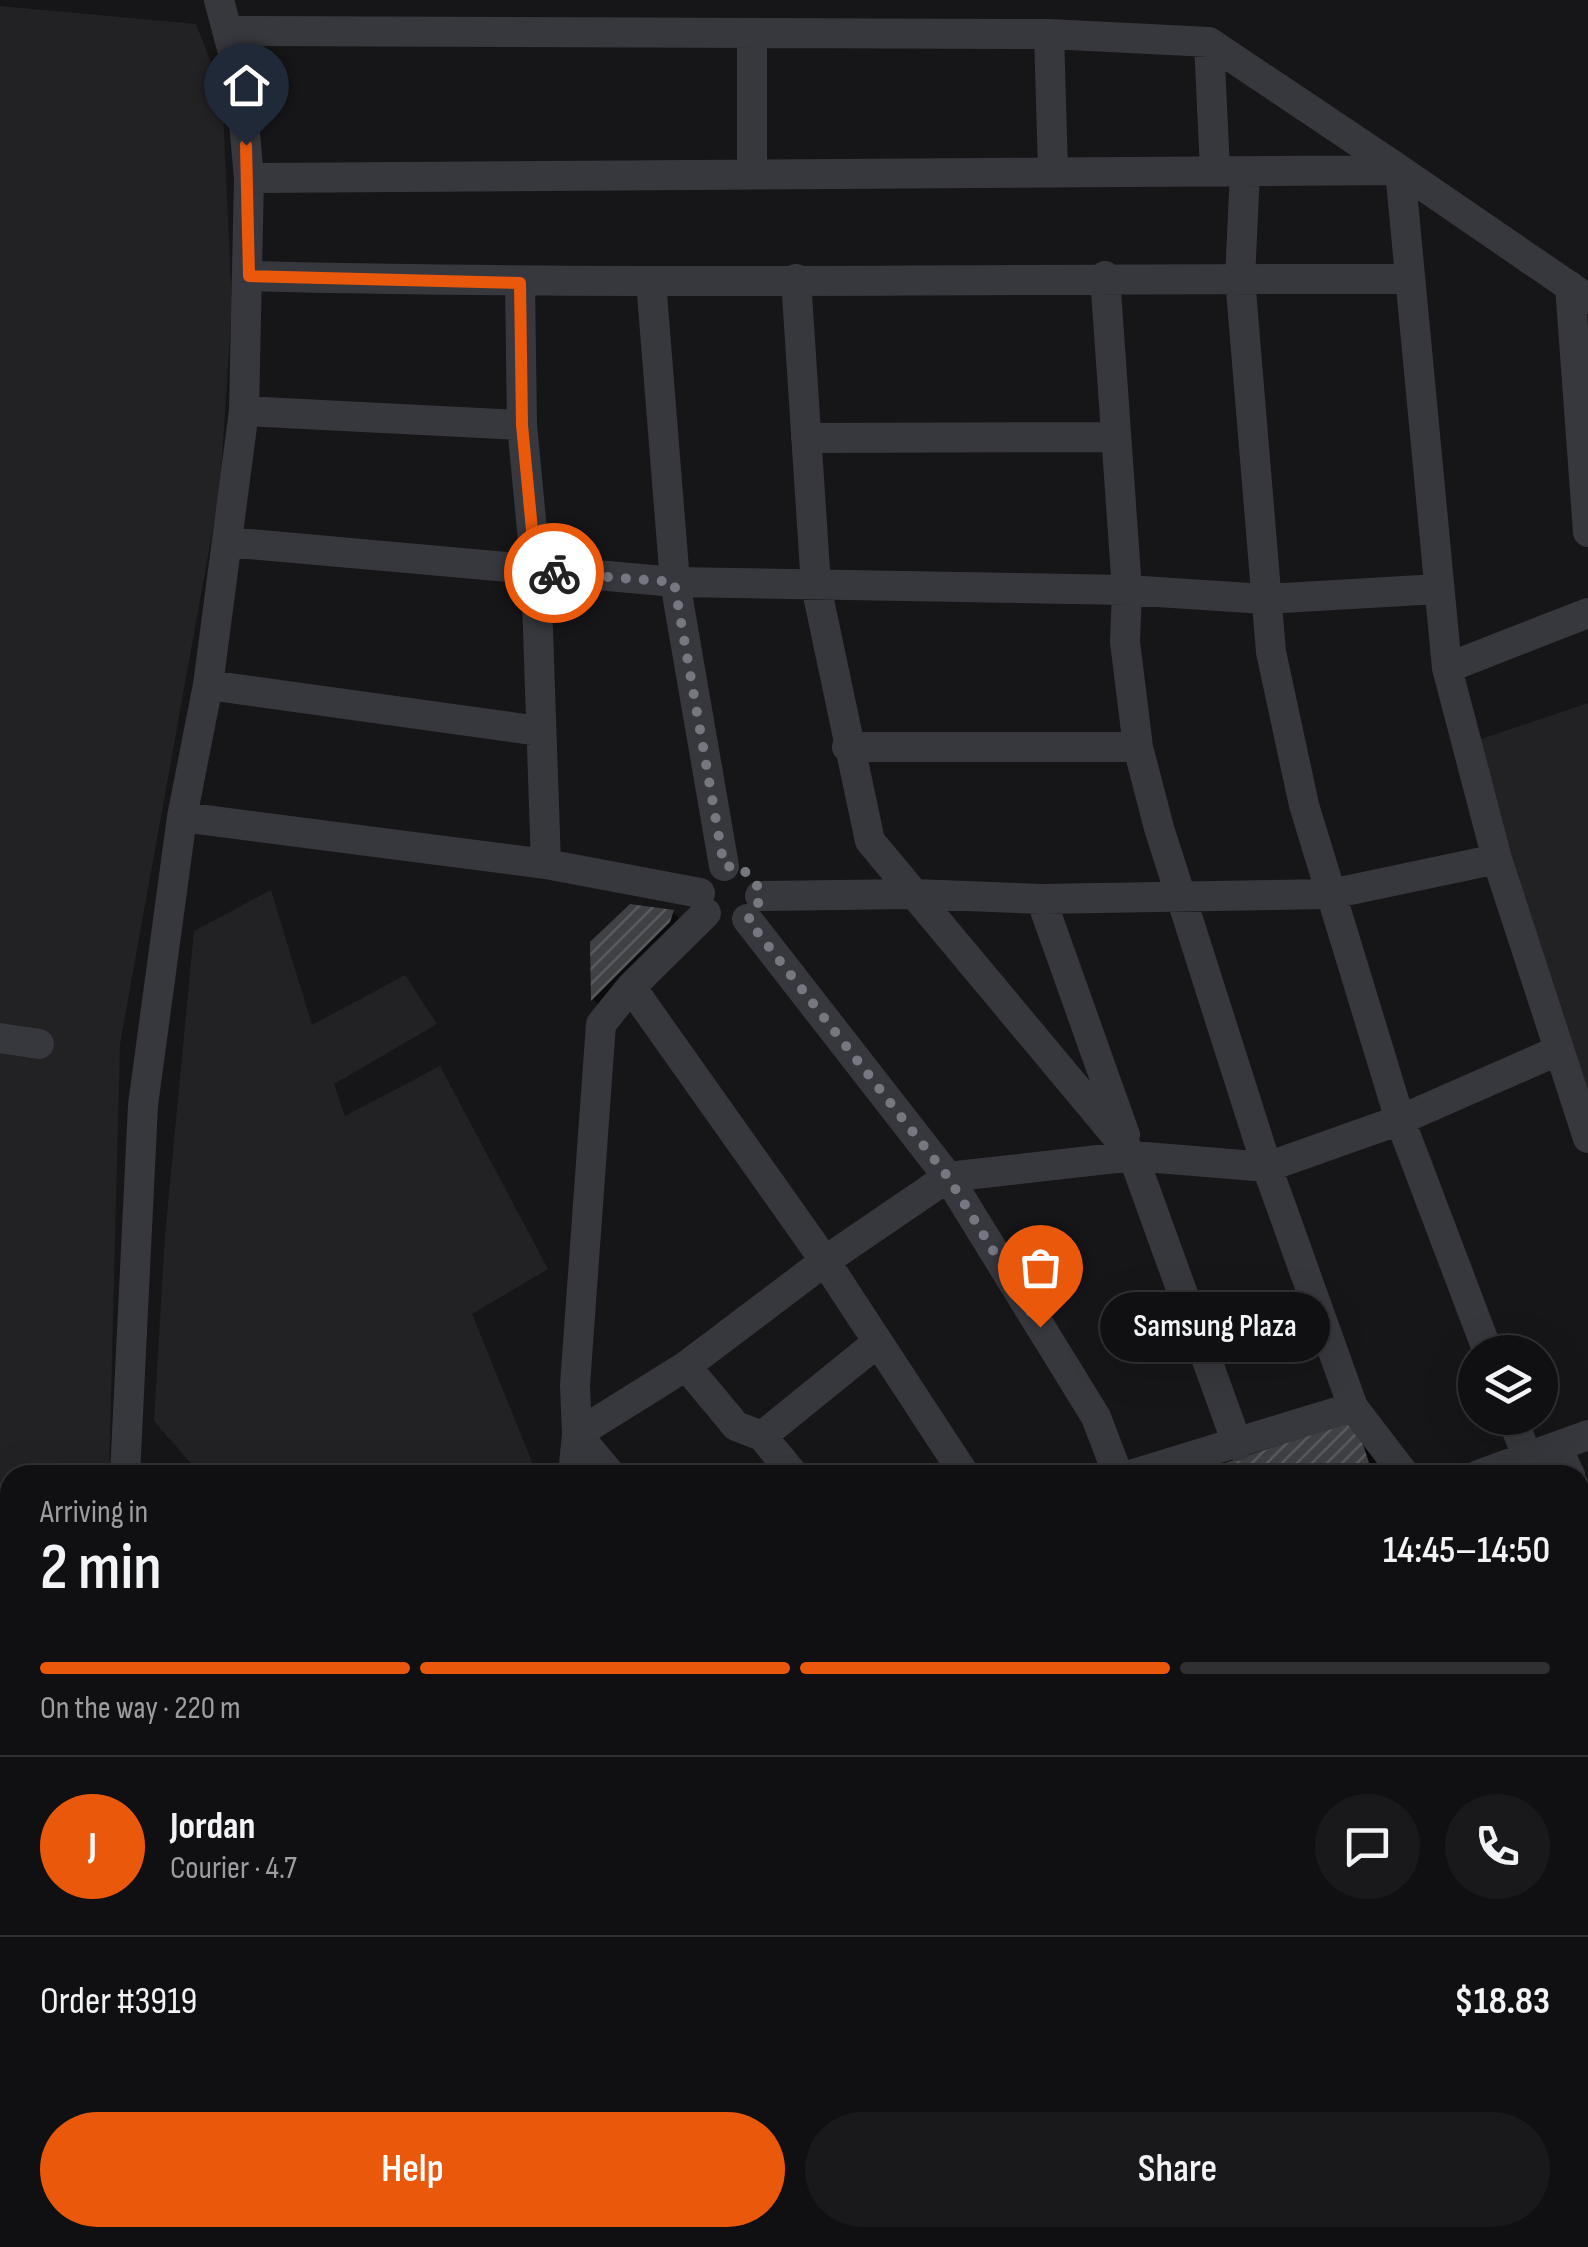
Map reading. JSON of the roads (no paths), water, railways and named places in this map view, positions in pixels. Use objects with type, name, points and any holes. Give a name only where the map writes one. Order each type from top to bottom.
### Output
[{"type":"street","points":[[126,1465],[144,1105],[182,817],[208,686],[244,411],[249,178],[240,79],[219,0]]},
{"type":"street","points":[[230,31],[1049,34],[1208,42],[1579,292],[1588,532]]},
{"type":"street","points":[[752,34],[752,174]]},
{"type":"street","points":[[1049,34],[1052,170]]},
{"type":"street","points":[[1208,42],[1230,171],[1271,652],[1304,804],[1400,1120],[1482,1335]]},
{"type":"street","points":[[249,178],[1400,170]]},
{"type":"street","points":[[1400,170],[1447,668],[1497,860],[1588,1138]]},
{"type":"street","points":[[249,276],[520,283],[1105,276],[1408,279]]},
{"type":"street","points":[[1105,276],[1126,590],[1125,642],[1138,747],[1159,828],[1184,896],[1267,1167],[1353,1407],[1396,1465]]},
{"type":"street","points":[[796,279],[816,586],[870,842],[1132,1156]]},
{"type":"street","points":[[651,281],[674,582],[724,866]]},
{"type":"street","points":[[520,283],[522,425],[536,572],[546,864]]},
{"type":"street","points":[[244,411],[522,425]]},
{"type":"street","points":[[806,438],[1116,437]]},
{"type":"street","points":[[227,542],[674,582],[1126,590],[1265,598],[1438,589]]},
{"type":"street","points":[[1447,668],[1588,612]]},
{"type":"street","points":[[208,686],[539,731]]},
{"type":"street","points":[[847,747],[1138,747]]},
{"type":"street","points":[[182,817],[546,864],[703,903],[730,925],[754,908],[914,894],[1041,899],[1331,894],[1497,860]]},
{"type":"street","points":[[573,1465],[577,1434],[575,1386],[602,1024],[703,903],[707,876],[724,866],[749,872],[754,908],[948,1177],[1096,1416],[1114,1465]]},
{"type":"street","points":[[1041,899],[1238,1446]]},
{"type":"street","points":[[631,988],[826,1261],[958,1465]]},
{"type":"street","points":[[0,1038],[40,1044]]},
{"type":"street","points":[[577,1434],[686,1366],[826,1261],[948,1177],[1132,1156],[1267,1167],[1400,1120],[1557,1051]]},
{"type":"street","points":[[762,1436],[878,1342]]},
{"type":"street","points":[[686,1366],[736,1426],[762,1436],[786,1465]]},
{"type":"street","points":[[1167,1465],[1353,1407]]},
{"type":"street","points":[[577,1434],[603,1465]]},
{"type":"street","points":[[1519,1435],[1527,1456]]},
{"type":"street","points":[[1504,1465],[1527,1456],[1564,1462],[1588,1435]]},
{"type":"place","name":"Samsung Plaza","points":[[1040,1327]]}]
